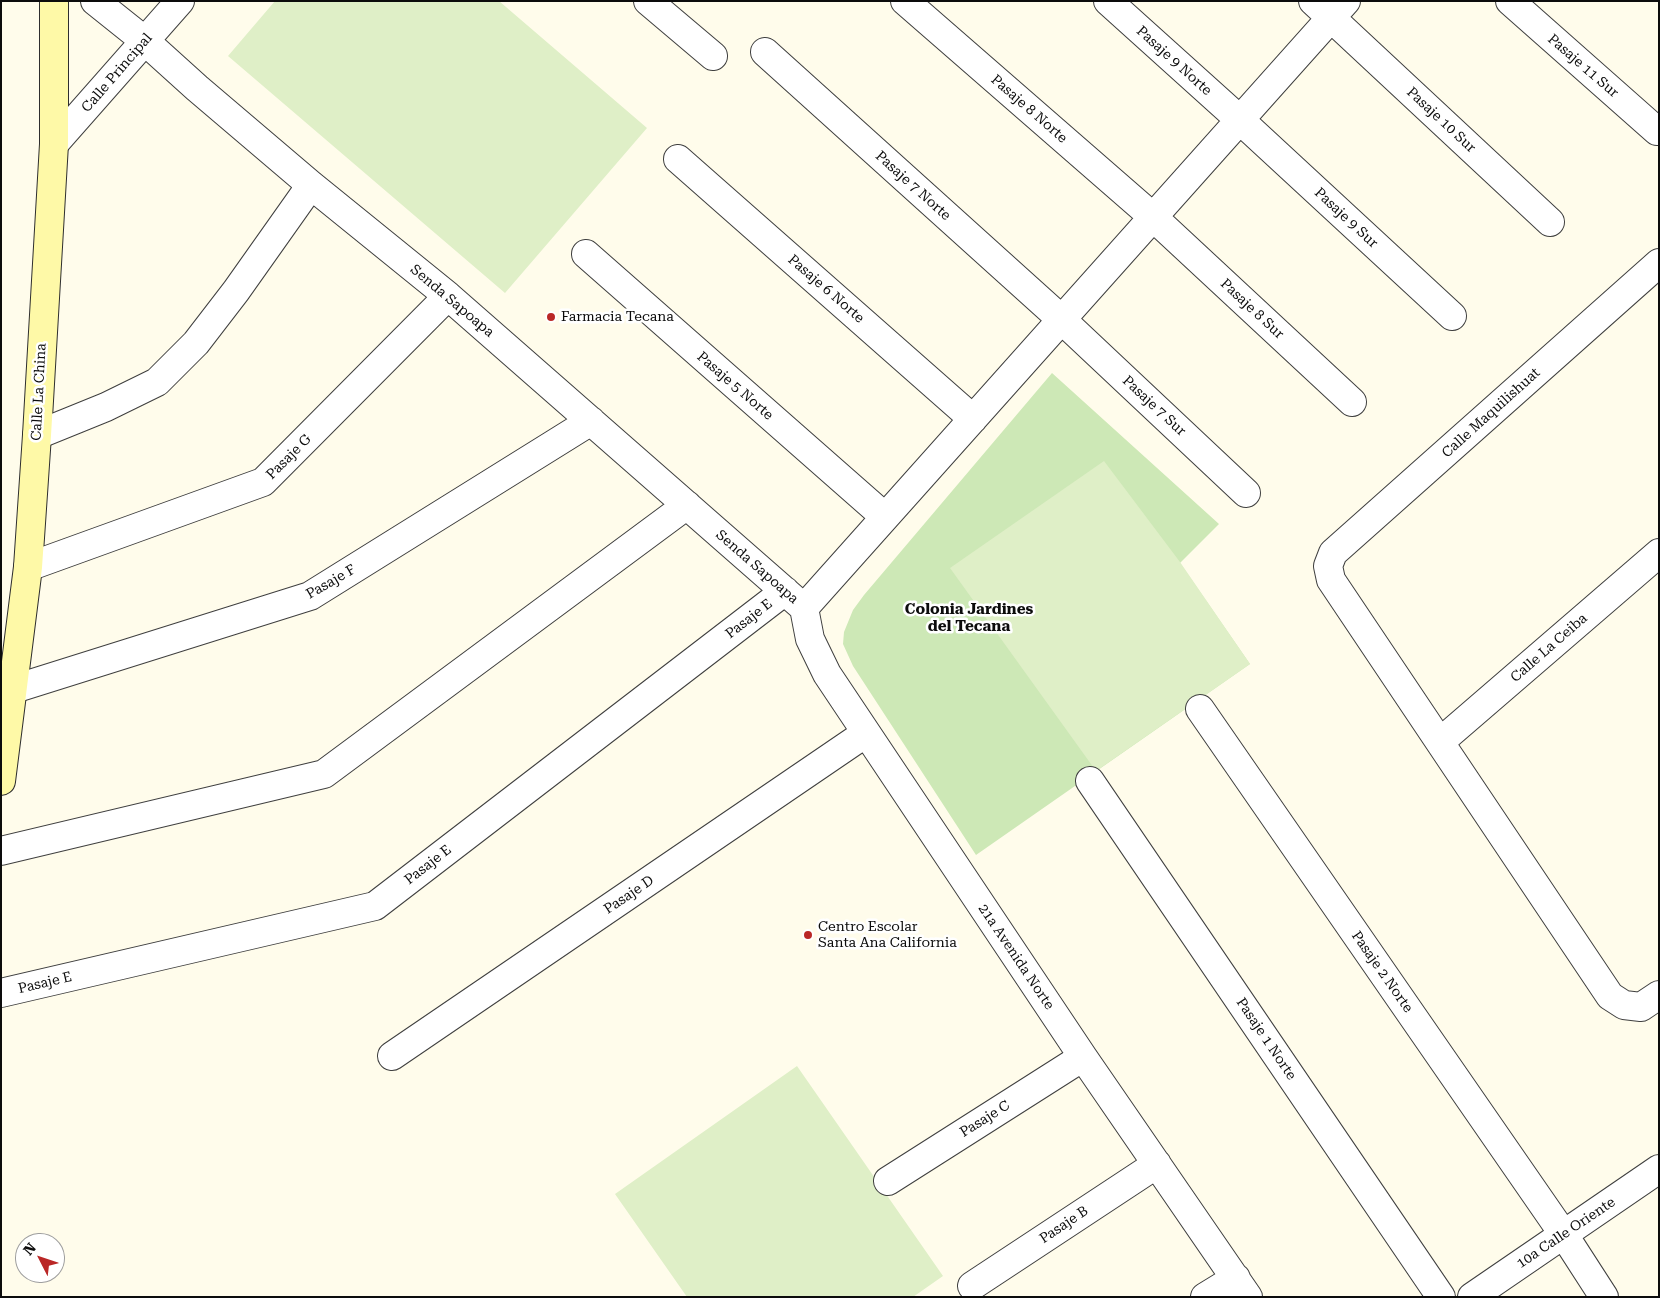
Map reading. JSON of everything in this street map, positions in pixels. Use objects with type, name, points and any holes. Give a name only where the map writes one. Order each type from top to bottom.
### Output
[{"type":"main road","name":"Calle La China","points":[[1,781],[28,567],[37,435],[54,144],[54,1]]},
{"type":"street","name":"Senda Sapoapa","points":[[95,1],[145,41],[311,185],[448,296],[794,599]]},
{"type":"street","name":"Calle Principal","points":[[54,144],[180,1]]},
{"type":"street","points":[[648,1],[713,56]]},
{"type":"street","name":"Pasaje 8 Norte","points":[[905,1],[1153,217]]},
{"type":"street","name":"Pasaje 9 Norte","points":[[1108,1],[1240,120]]},
{"type":"street","name":"Pasaje 11 Sur","points":[[1510,1],[1657,130]]},
{"type":"street","name":"Pasaje E","points":[[1,993],[375,906],[794,599],[885,517],[1240,120],[1330,7]]},
{"type":"street","name":"Pasaje 10 Sur","points":[[1330,7],[1550,222]]},
{"type":"street","name":"Pasaje 7 Norte","points":[[765,52],[1061,319]]},
{"type":"street","name":"Pasaje 9 Sur","points":[[1240,120],[1452,316]]},
{"type":"street","name":"Pasaje 6 Norte","points":[[678,159],[973,419]]},
{"type":"street","points":[[37,435],[106,407],[156,382],[196,343],[236,291],[311,185]]},
{"type":"street","name":"Pasaje 8 Sur","points":[[1153,217],[1352,402]]},
{"type":"street","name":"Pasaje 5 Norte","points":[[586,254],[885,517]]},
{"type":"street","name":"Calle Maquilishuat","points":[[1440,742],[1331,580],[1328,566],[1332,553],[1659,263]]},
{"type":"street","name":"Pasaje G","points":[[28,567],[263,482],[448,296]]},
{"type":"street","name":"Pasaje 7 Sur","points":[[1061,319],[1246,494]]},
{"type":"street","name":"Pasaje F","points":[[14,688],[310,596],[591,422]]},
{"type":"street","points":[[1,850],[324,774],[687,505]]},
{"type":"street","name":"Calle La Ceiba","points":[[1440,742],[1659,553]]},
{"type":"street","name":"21a Avenida Norte","points":[[794,599],[827,674],[1083,1058],[1242,1287]]},
{"type":"street","name":"Pasaje 2 Norte","points":[[1200,709],[1564,1235],[1604,1297]]},
{"type":"street","name":"Pasaje D","points":[[392,1056],[866,733]]},
{"type":"street","points":[[1440,742],[1610,996],[1624,1005],[1641,1007],[1659,995]]},
{"type":"street","name":"Pasaje 1 Norte","points":[[1090,781],[1441,1297]]},
{"type":"street","name":"Pasaje C","points":[[888,1181],[1083,1058]]},
{"type":"street","name":"Pasaje B","points":[[972,1286],[1157,1164]]},
{"type":"street","name":"10a Calle Oriente","points":[[1472,1297],[1659,1170]]},
{"type":"street","points":[[1205,1297],[1242,1287]]},
{"type":"green space","points":[[275,1],[499,1],[647,128],[505,293],[228,56]]},
{"type":"green space","points":[[1052,373],[1219,524],[1180,563],[1250,664],[976,855],[853,666],[843,644],[844,632],[853,610],[864,595]]},
{"type":"green space","points":[[1104,461],[1180,562],[1250,664],[1096,771],[950,568]]},
{"type":"green space","points":[[797,1066],[943,1276],[913,1297],[687,1297],[615,1194]]},
{"type":"place","name":"Farmacia Tecana","points":[[551,317]]},
{"type":"place","name":"Centro Escolar Santa Ana California","points":[[808,935]]},
{"type":"district","name":"Colonia Jardines del Tecana","points":[[969,618]]}]
